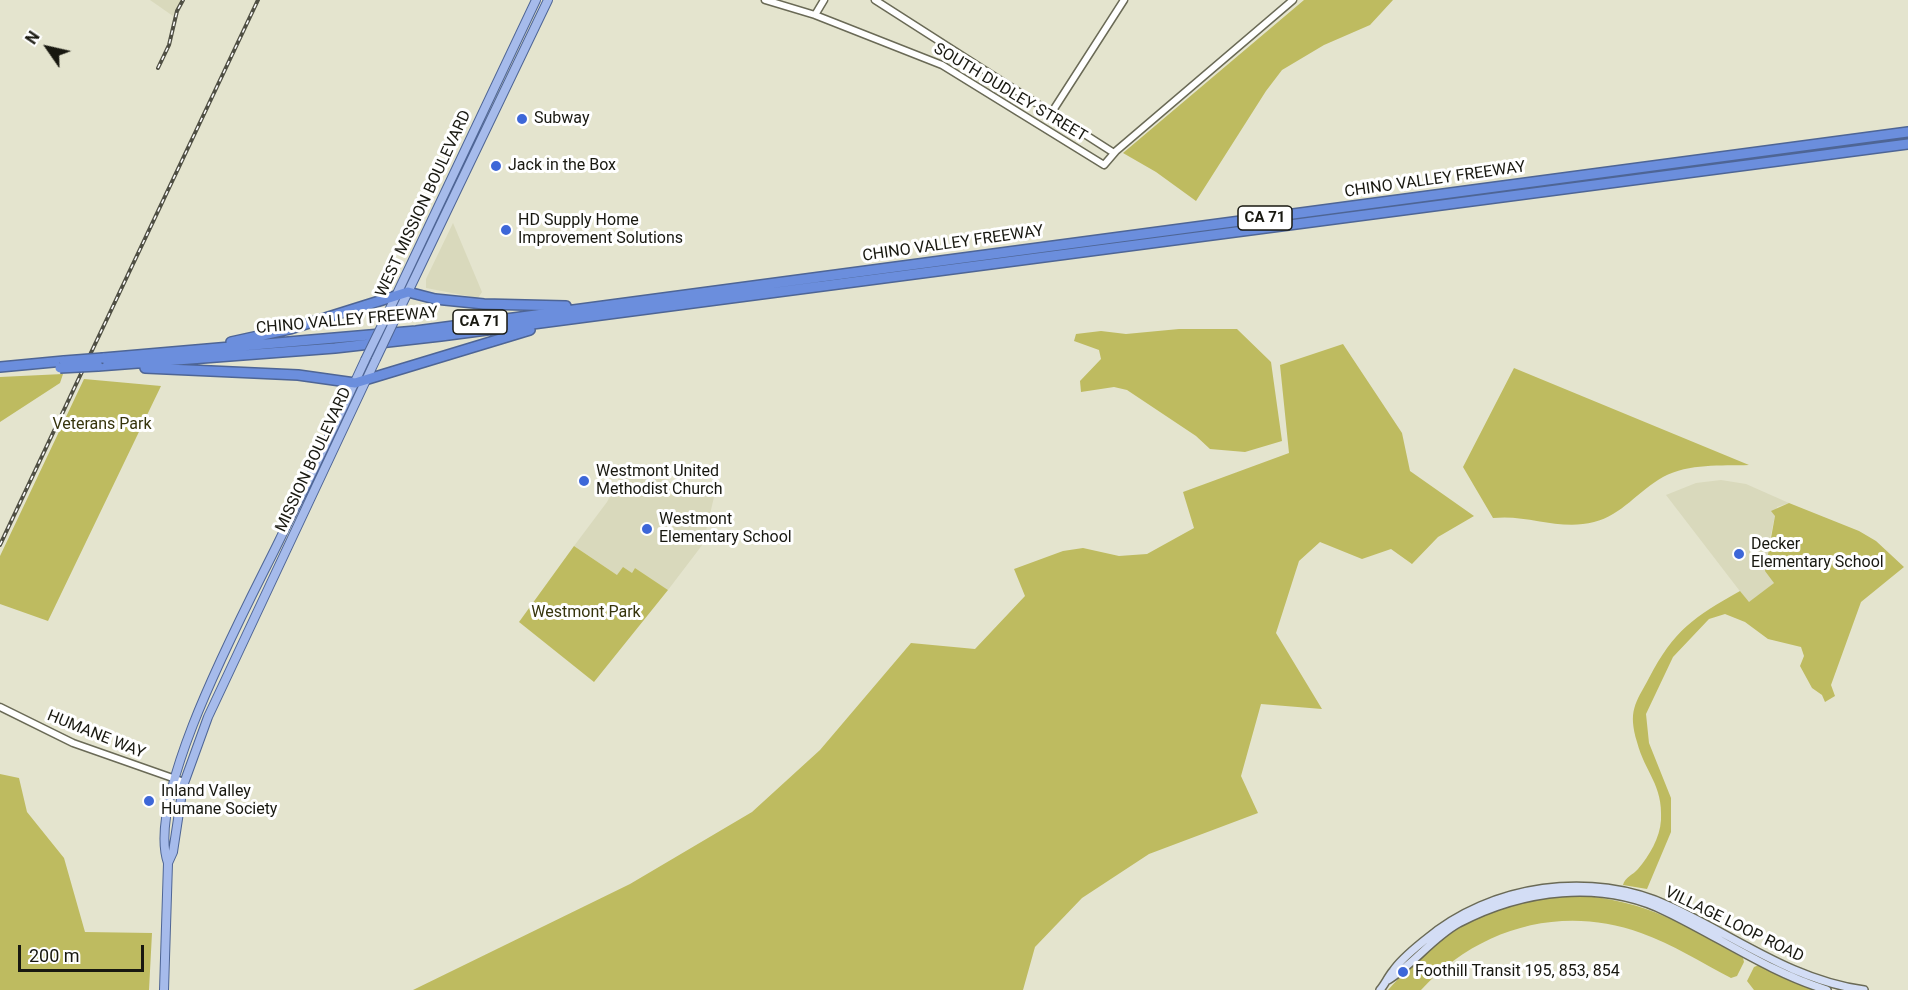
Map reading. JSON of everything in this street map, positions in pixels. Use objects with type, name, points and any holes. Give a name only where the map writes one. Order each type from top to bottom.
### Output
[{"type":"highway","name":"CHINO VALLEY FREEWAY","points":[[103,363],[196,349],[416,331],[1908,132]]},
{"type":"highway","name":"CHINO VALLEY FREEWAY","points":[[0,367],[103,363],[335,348],[595,317],[1908,144]]},
{"type":"highway","points":[[196,349],[290,329],[408,292],[435,299],[522,307],[623,303]]},
{"type":"highway","points":[[103,363],[298,375],[355,383],[499,337],[595,317]]},
{"type":"highway","name":"CHINO VALLEY FREEWAY","points":[[0,372],[62,365]]},
{"type":"main road","name":"WEST MISSION BOULEVARD","points":[[175,780],[196,714],[536,0]]},
{"type":"main road","name":"MISSION BOULEVARD","points":[[168,863],[173,852],[184,782],[219,693],[548,0]]},
{"type":"main road","points":[[218,667],[223,670],[218,685],[219,693]]},
{"type":"main road","points":[[164,990],[168,863],[163,850],[175,780]]},
{"type":"main road","name":"VILLAGE LOOP ROAD","points":[[1389,980],[1392,972],[1427,938],[1464,914],[1527,891],[1579,885],[1627,892],[1668,905],[1754,953],[1799,973],[1864,990]]},
{"type":"main road","name":"VILLAGE LOOP ROAD","points":[[1389,980],[1434,940],[1488,909],[1527,897],[1578,892],[1626,898],[1665,911],[1752,959],[1827,990]]},
{"type":"main road","points":[[1380,990],[1389,980]]},
{"type":"street","name":"SOUTH DUDLEY STREET","points":[[765,0],[815,15],[942,65],[1104,165],[1114,153]]},
{"type":"street","points":[[815,15],[824,0]]},
{"type":"street","points":[[875,0],[1114,153],[1293,0]]},
{"type":"street","points":[[1052,112],[1125,0]]},
{"type":"street","name":"HUMANE WAY","points":[[0,707],[73,743],[184,782]]},
{"type":"shaded area","points":[[150,0],[184,0],[173,16]]},
{"type":"shaded area","points":[[453,223],[482,292],[478,298],[426,288],[426,279]]},
{"type":"shaded area","name":"Westmont Elementary School","points":[[625,466],[714,497],[703,544],[668,590],[635,568],[632,573],[617,575],[574,546],[607,502]]},
{"type":"shaded area","name":"Decker Elementary School","points":[[1721,480],[1746,484],[1789,503],[1777,507],[1770,538],[1774,583],[1749,603],[1666,495],[1696,483]]},
{"type":"green space","points":[[1304,0],[1393,0],[1370,25],[1324,45],[1282,70],[1266,91],[1196,201],[1156,172],[1123,153]]},
{"type":"green space","points":[[1179,329],[1237,329],[1271,362],[1282,441],[1245,452],[1210,449],[1196,436],[1127,390],[1114,387],[1081,392],[1080,381],[1101,359],[1099,350],[1074,341],[1076,334],[1101,331],[1126,334]]},
{"type":"green space","points":[[1343,344],[1402,433],[1410,471],[1474,516],[1438,537],[1412,564],[1391,549],[1362,559],[1320,542],[1299,561],[1276,633],[1322,709],[1261,704],[1241,776],[1258,813],[1149,854],[1082,898],[1035,947],[1023,990],[413,990],[630,884],[752,812],[820,750],[911,643],[975,649],[1025,596],[1014,569],[1063,551],[1083,548],[1119,556],[1147,554],[1194,528],[1183,492],[1289,453],[1280,365]]},
{"type":"green space","points":[[1514,368],[1749,465],[1705,466],[1673,473],[1654,483],[1613,514],[1594,522],[1568,525],[1519,518],[1493,518],[1463,467]]},
{"type":"green space","points":[[63,374],[60,383],[0,422],[0,377]]},
{"type":"green space","name":"Veterans Park","points":[[84,379],[161,386],[48,621],[0,604],[0,556]]},
{"type":"green space","points":[[1789,503],[1859,531],[1876,541],[1904,567],[1861,602],[1831,685],[1835,696],[1825,702],[1822,695],[1812,688],[1800,666],[1804,656],[1801,647],[1768,639],[1745,622],[1725,614],[1709,619],[1673,657],[1646,714],[1649,743],[1671,798],[1671,832],[1647,889],[1623,885],[1650,853],[1659,833],[1661,820],[1659,797],[1640,753],[1634,731],[1634,708],[1667,648],[1687,626],[1740,591],[1749,602],[1774,583],[1765,571],[1775,516],[1771,511]]},
{"type":"green space","name":"Westmont Park","points":[[574,546],[617,575],[623,567],[632,573],[635,568],[668,590],[594,682],[519,622]]},
{"type":"green space","points":[[0,774],[19,778],[27,812],[64,858],[85,932],[152,933],[149,990],[0,990]]},
{"type":"green space","points":[[1578,895],[1626,903],[1665,916],[1743,958],[1744,962],[1737,976],[1731,978],[1641,933],[1611,925],[1581,921],[1551,922],[1522,927],[1495,937],[1468,951],[1421,990],[1388,990],[1430,949],[1472,921],[1519,903]]},
{"type":"green space","points":[[1759,965],[1822,990],[1754,990],[1747,981],[1754,967]]},
{"type":"railway","points":[[158,68],[169,45],[177,11],[183,0]]},
{"type":"railway","points":[[0,545],[258,0]]},
{"type":"place","name":"Subway","points":[[522,119]]},
{"type":"place","name":"Jack in the Box","points":[[496,166]]},
{"type":"place","name":"HD Supply Home Improvement Solutions","points":[[506,230]]},
{"type":"place","name":"Westmont United Methodist Church","points":[[584,481]]},
{"type":"place","name":"Westmont Elementary School","points":[[647,529]]},
{"type":"place","name":"Decker Elementary School","points":[[1739,554]]},
{"type":"place","name":"Inland Valley Humane Society","points":[[149,801]]},
{"type":"place","name":"Foothill Transit 195, 853, 854","points":[[1403,972]]}]
